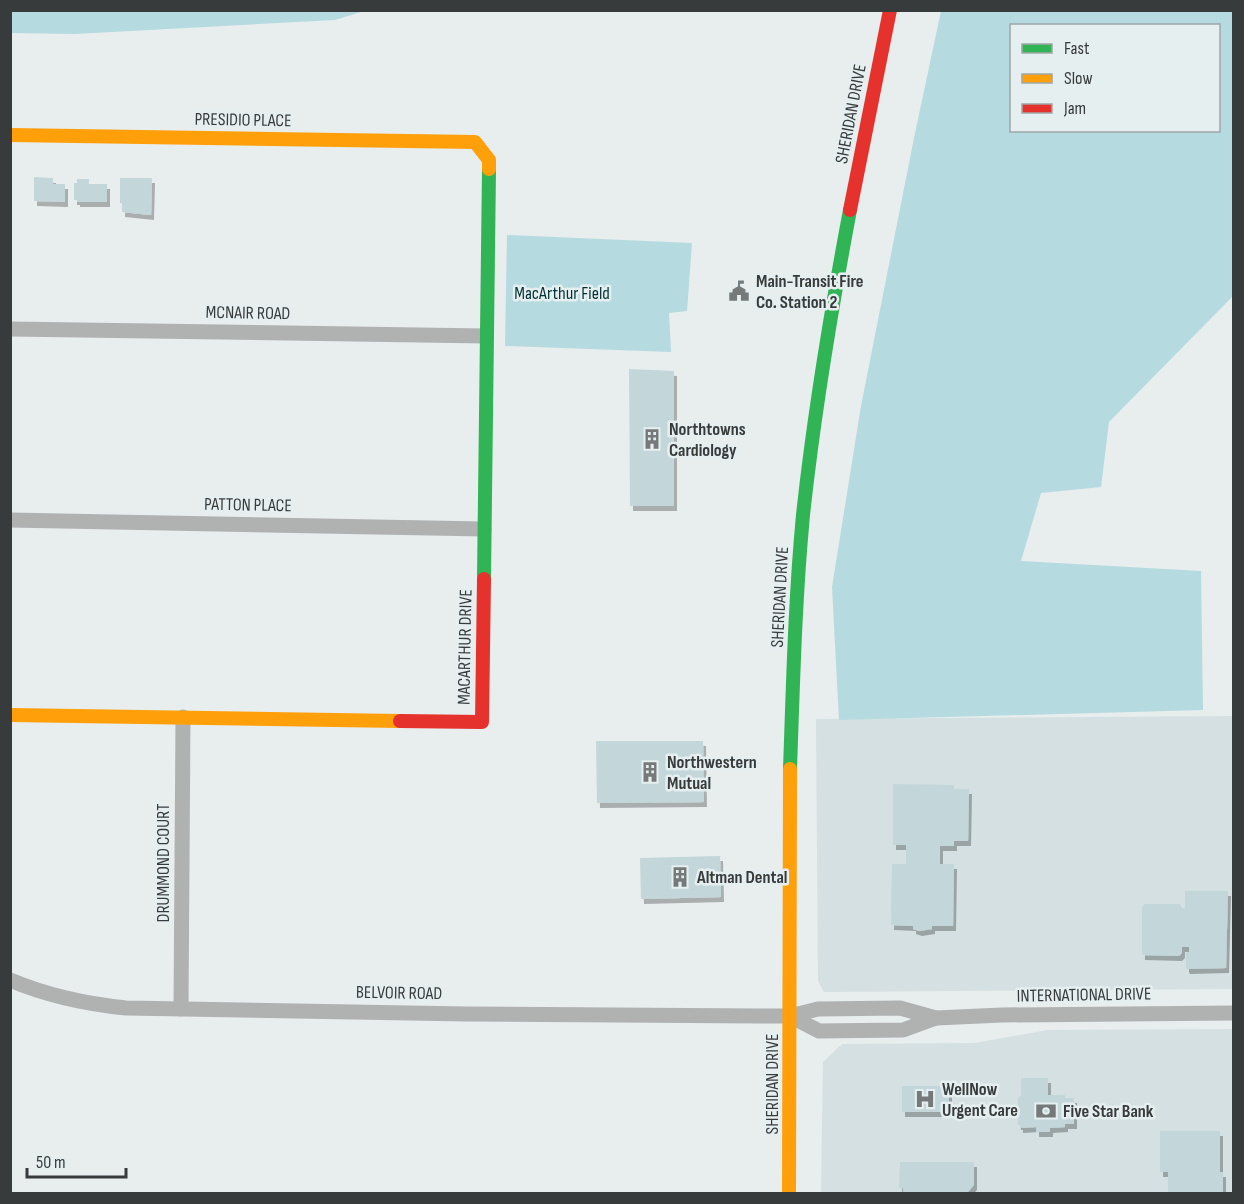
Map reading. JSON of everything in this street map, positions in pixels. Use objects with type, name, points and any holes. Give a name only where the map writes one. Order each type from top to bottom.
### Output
[{"type":"street","name":"SHERIDAN DRIVE","points":[[789,1194],[793,678],[803,516],[818,386],[828,325],[890,10]]},
{"type":"street","name":"PRESIDIO PLACE","points":[[10,135],[475,142]]},
{"type":"street","name":"MACARTHUR DRIVE","points":[[10,716],[482,722],[489,160],[475,142]]},
{"type":"street","name":"MCNAIR ROAD","points":[[10,329],[486,336]]},
{"type":"street","name":"PATTON PLACE","points":[[10,520],[484,529]]},
{"type":"street","name":"DRUMMOND COURT","points":[[181,1009],[183,717]]},
{"type":"street","name":"BELVOIR ROAD","points":[[10,980],[61,998],[93,1005],[126,1008],[466,1014],[790,1016]]},
{"type":"street","name":"INTERNATIONAL DRIVE","points":[[790,1016],[819,1009],[900,1008],[936,1018]]},
{"type":"street","name":"INTERNATIONAL DRIVE","points":[[790,1016],[819,1031],[903,1030],[936,1018],[1002,1015],[1233,1013]]},
{"type":"shaded area","points":[[1233,716],[1233,989],[824,992],[818,981],[816,719]]},
{"type":"shaded area","points":[[1233,1029],[1233,1193],[821,1194],[823,1062],[842,1044],[975,1043],[1048,1030]]},
{"type":"green space","points":[[11,10],[364,11],[335,20],[75,34],[11,33]]},
{"type":"green space","points":[[941,11],[1233,11],[1233,296],[1109,422],[1101,487],[1041,493],[1021,561],[1201,571],[1203,710],[839,720],[832,587],[861,406]]},
{"type":"green space","name":"MacArthur Field","points":[[507,235],[692,243],[687,311],[669,313],[671,352],[505,346]]},
{"type":"building","points":[[34,177],[53,178],[53,184],[65,184],[65,202],[34,201]]},
{"type":"building","points":[[120,178],[152,178],[151,215],[122,212]]},
{"type":"building","points":[[77,179],[89,179],[89,184],[107,184],[107,202],[77,202],[74,200],[74,183],[77,183]]},
{"type":"building","name":"Northtowns Cardiology","points":[[629,369],[674,371],[674,506],[630,506]]},
{"type":"building","name":"Northwestern Mutual","points":[[596,741],[703,741],[704,802],[597,803]]},
{"type":"building","points":[[893,784],[954,785],[954,789],[969,789],[968,841],[954,841],[954,846],[940,846],[940,864],[954,864],[953,926],[932,926],[932,929],[919,931],[913,929],[913,926],[891,925],[892,864],[906,864],[906,845],[893,845]]},
{"type":"building","name":"Altman Dental","points":[[720,856],[721,897],[641,899],[640,858]]},
{"type":"building","points":[[1185,891],[1228,891],[1226,968],[1187,969],[1186,952],[1189,952],[1189,947],[1182,947],[1182,953],[1179,956],[1142,955],[1142,907],[1144,904],[1180,904],[1182,908],[1185,908]]},
{"type":"building","name":"Five Star Bank","points":[[1021,1078],[1048,1078],[1048,1095],[1065,1095],[1065,1098],[1074,1098],[1074,1124],[1050,1128],[1050,1132],[1036,1132],[1036,1127],[1020,1128],[1018,1098],[1021,1095]]},
{"type":"building","name":"WellNow Urgent Care","points":[[902,1086],[949,1086],[949,1112],[902,1112]]},
{"type":"building","points":[[1160,1131],[1220,1131],[1220,1172],[1223,1172],[1223,1194],[1168,1194],[1168,1172],[1160,1172]]},
{"type":"building","points":[[900,1162],[974,1162],[974,1185],[966,1194],[903,1194],[903,1188],[899,1188]]},
{"type":"traffic: fast","points":[[484,579],[489,169]]},
{"type":"traffic: fast","points":[[790,769],[796,611],[803,515],[812,439],[850,210]]},
{"type":"traffic: slow","points":[[10,135],[475,142],[489,160],[489,169]]},
{"type":"traffic: slow","points":[[10,715],[400,721]]},
{"type":"traffic: slow","points":[[789,1194],[790,769]]},
{"type":"traffic: jam","points":[[850,210],[890,10]]},
{"type":"traffic: jam","points":[[400,721],[482,722],[484,579]]},
{"type":"place","name":"Main-Transit Fire Co. Station 2","points":[[739,291]]},
{"type":"place","name":"Northtowns Cardiology","points":[[652,439]]},
{"type":"place","name":"Northwestern Mutual","points":[[650,772]]},
{"type":"place","name":"Altman Dental","points":[[680,877]]},
{"type":"place","name":"WellNow Urgent Care","points":[[925,1099]]},
{"type":"place","name":"Five Star Bank","points":[[1046,1111]]}]
